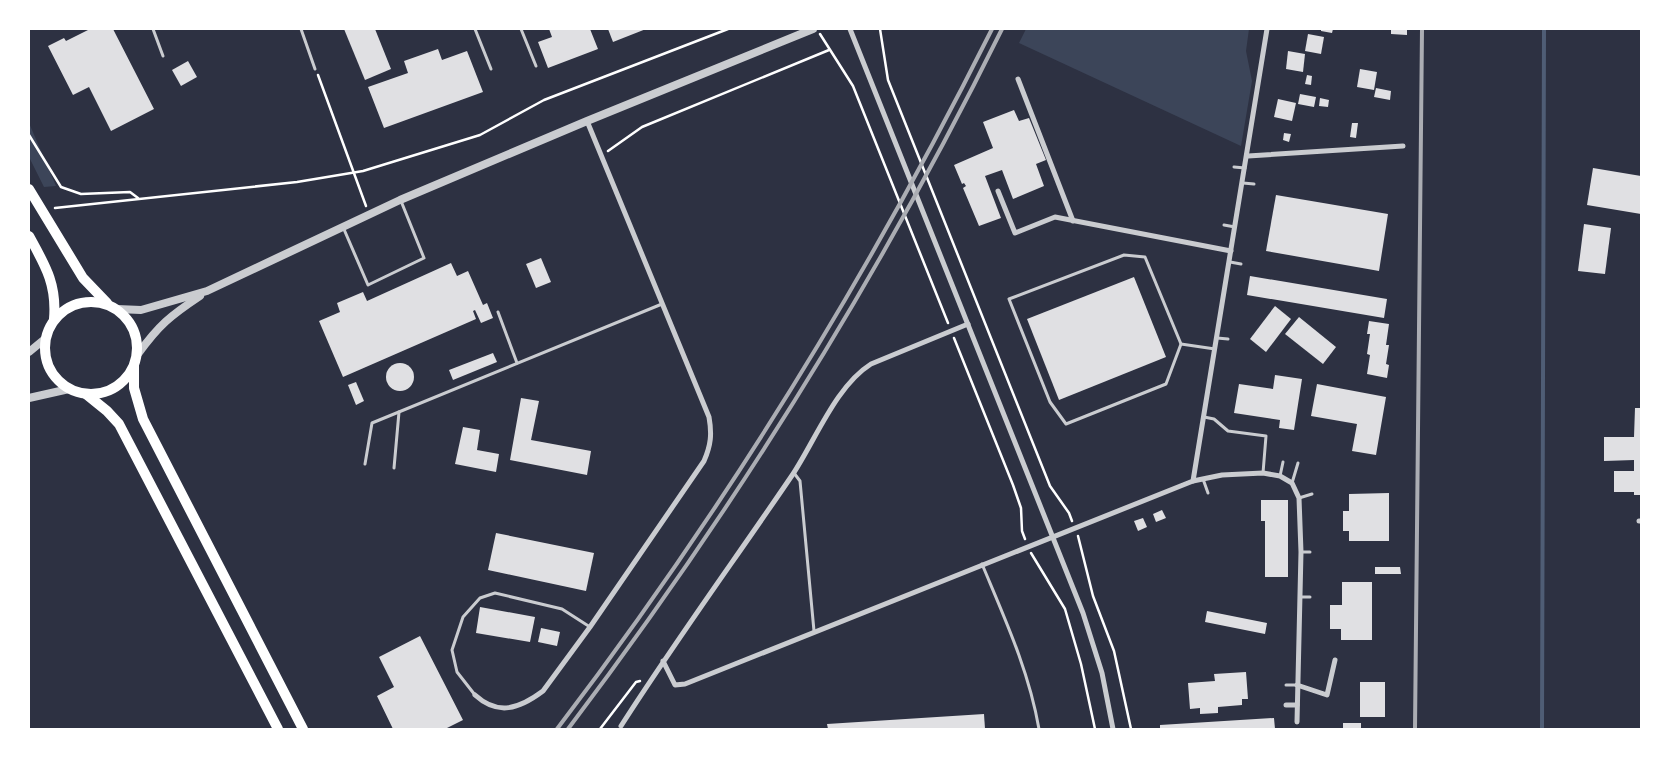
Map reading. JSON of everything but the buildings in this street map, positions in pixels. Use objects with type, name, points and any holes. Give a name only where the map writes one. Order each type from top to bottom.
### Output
[{"type":"main road","points":[[29,189],[83,278],[134,328],[138,354],[134,366],[126,379],[115,388],[101,394],[86,394],[69,389],[57,380],[49,367],[45,352],[46,338],[54,319],[54,290],[49,274],[29,236]]},
{"type":"main road","points":[[54,319],[65,309],[79,303],[93,301],[113,306]]},
{"type":"main road","points":[[134,366],[134,388],[143,419],[303,729]]},
{"type":"main road","points":[[86,394],[108,411],[119,424],[278,729]]},
{"type":"street","points":[[113,306],[141,310],[207,291],[400,200],[587,121],[815,29]]},
{"type":"street","points":[[850,29],[1088,630],[1102,674],[1113,729]]},
{"type":"street","points":[[1193,481],[1248,156],[1267,29]]},
{"type":"street","points":[[1018,79],[1073,221]]},
{"type":"street","points":[[475,695],[486,705],[502,709],[519,706],[543,691],[590,628],[704,461],[710,447],[712,434],[710,417],[587,121]]},
{"type":"street","points":[[1248,156],[1403,146]]},
{"type":"street","points":[[998,191],[1015,233],[1055,217],[1232,251]]},
{"type":"street","points":[[138,354],[152,332],[169,317],[207,291]]},
{"type":"street","points":[[620,727],[663,661],[794,473],[846,387],[860,371],[872,364],[968,324]]},
{"type":"street","points":[[29,352],[46,338]]},
{"type":"street","points":[[29,398],[69,389]]},
{"type":"street","points":[[663,661],[675,685],[684,684],[1193,481],[1230,474],[1263,473],[1280,476],[1292,483],[1299,498],[1301,552],[1297,722]]},
{"type":"street","points":[[1297,685],[1327,695],[1335,660]]},
{"type":"street","points":[[1286,706],[1297,705]]},
{"type":"lane","points":[[153,29],[163,56]]},
{"type":"lane","points":[[301,29],[315,69]]},
{"type":"lane","points":[[475,29],[490,69]]},
{"type":"lane","points":[[521,29],[536,66]]},
{"type":"lane","points":[[1234,167],[1246,168]]},
{"type":"lane","points":[[1243,183],[1254,184]]},
{"type":"lane","points":[[343,227],[368,285],[424,258],[400,200]]},
{"type":"lane","points":[[1224,225],[1236,227]]},
{"type":"lane","points":[[1124,255],[1145,257],[1181,344],[1166,384],[1066,424],[1050,402],[1009,299],[1124,255]]},
{"type":"lane","points":[[1230,262],[1241,264]]},
{"type":"lane","points":[[365,464],[372,423],[663,304]]},
{"type":"lane","points":[[498,312],[517,363]]},
{"type":"lane","points":[[1217,338],[1228,339]]},
{"type":"lane","points":[[1181,344],[1216,349]]},
{"type":"lane","points":[[394,468],[399,412]]},
{"type":"lane","points":[[1204,417],[1214,419],[1228,431],[1266,436],[1263,473]]},
{"type":"lane","points":[[1280,476],[1283,462]]},
{"type":"lane","points":[[1292,483],[1298,463]]},
{"type":"lane","points":[[794,473],[800,482],[814,631]]},
{"type":"lane","points":[[1203,479],[1208,493]]},
{"type":"lane","points":[[1299,498],[1312,494]]},
{"type":"lane","points":[[1301,552],[1310,552]]},
{"type":"lane","points":[[982,564],[1023,663],[1033,696],[1039,729]]},
{"type":"lane","points":[[475,695],[457,672],[452,650],[463,617],[480,598],[495,593],[562,609],[590,628]]},
{"type":"lane","points":[[1300,597],[1310,597]]},
{"type":"lane","points":[[1286,685],[1297,685]]},
{"type":"lane","points":[[1297,722],[1297,729]]},
{"type":"path","points":[[55,208],[297,182],[354,173],[402,161],[480,135],[544,100],[728,29]]},
{"type":"path","points":[[815,29],[853,86],[1013,485],[1021,508],[1022,531],[1033,559],[1064,609],[1072,630],[1095,729]]},
{"type":"path","points":[[880,29],[888,80],[1048,480],[1057,497],[1069,512],[1093,596],[1114,651],[1131,729]]},
{"type":"path","points":[[601,156],[642,127],[829,50]]},
{"type":"path","points":[[315,69],[370,214]]},
{"type":"path","points":[[29,135],[61,187],[81,194],[130,192],[138,198]]},
{"type":"path","points":[[600,729],[636,682],[650,681]]},
{"type":"shaded area","points":[[1026,29],[1249,29],[1246,51],[1252,81],[1241,146],[1019,43]]},
{"type":"shaded area","points":[[29,123],[56,186],[44,187],[29,157]]},
{"type":"waterway","points":[[1542,729],[1544,29]]},
{"type":"railway","points":[[557,729],[619,646],[678,562],[736,476],[791,389],[896,211],[992,29]]},
{"type":"railway","points":[[568,729],[689,562],[802,390],[906,212],[1002,29]]},
{"type":"railway","points":[[1415,729],[1422,29]]}]
